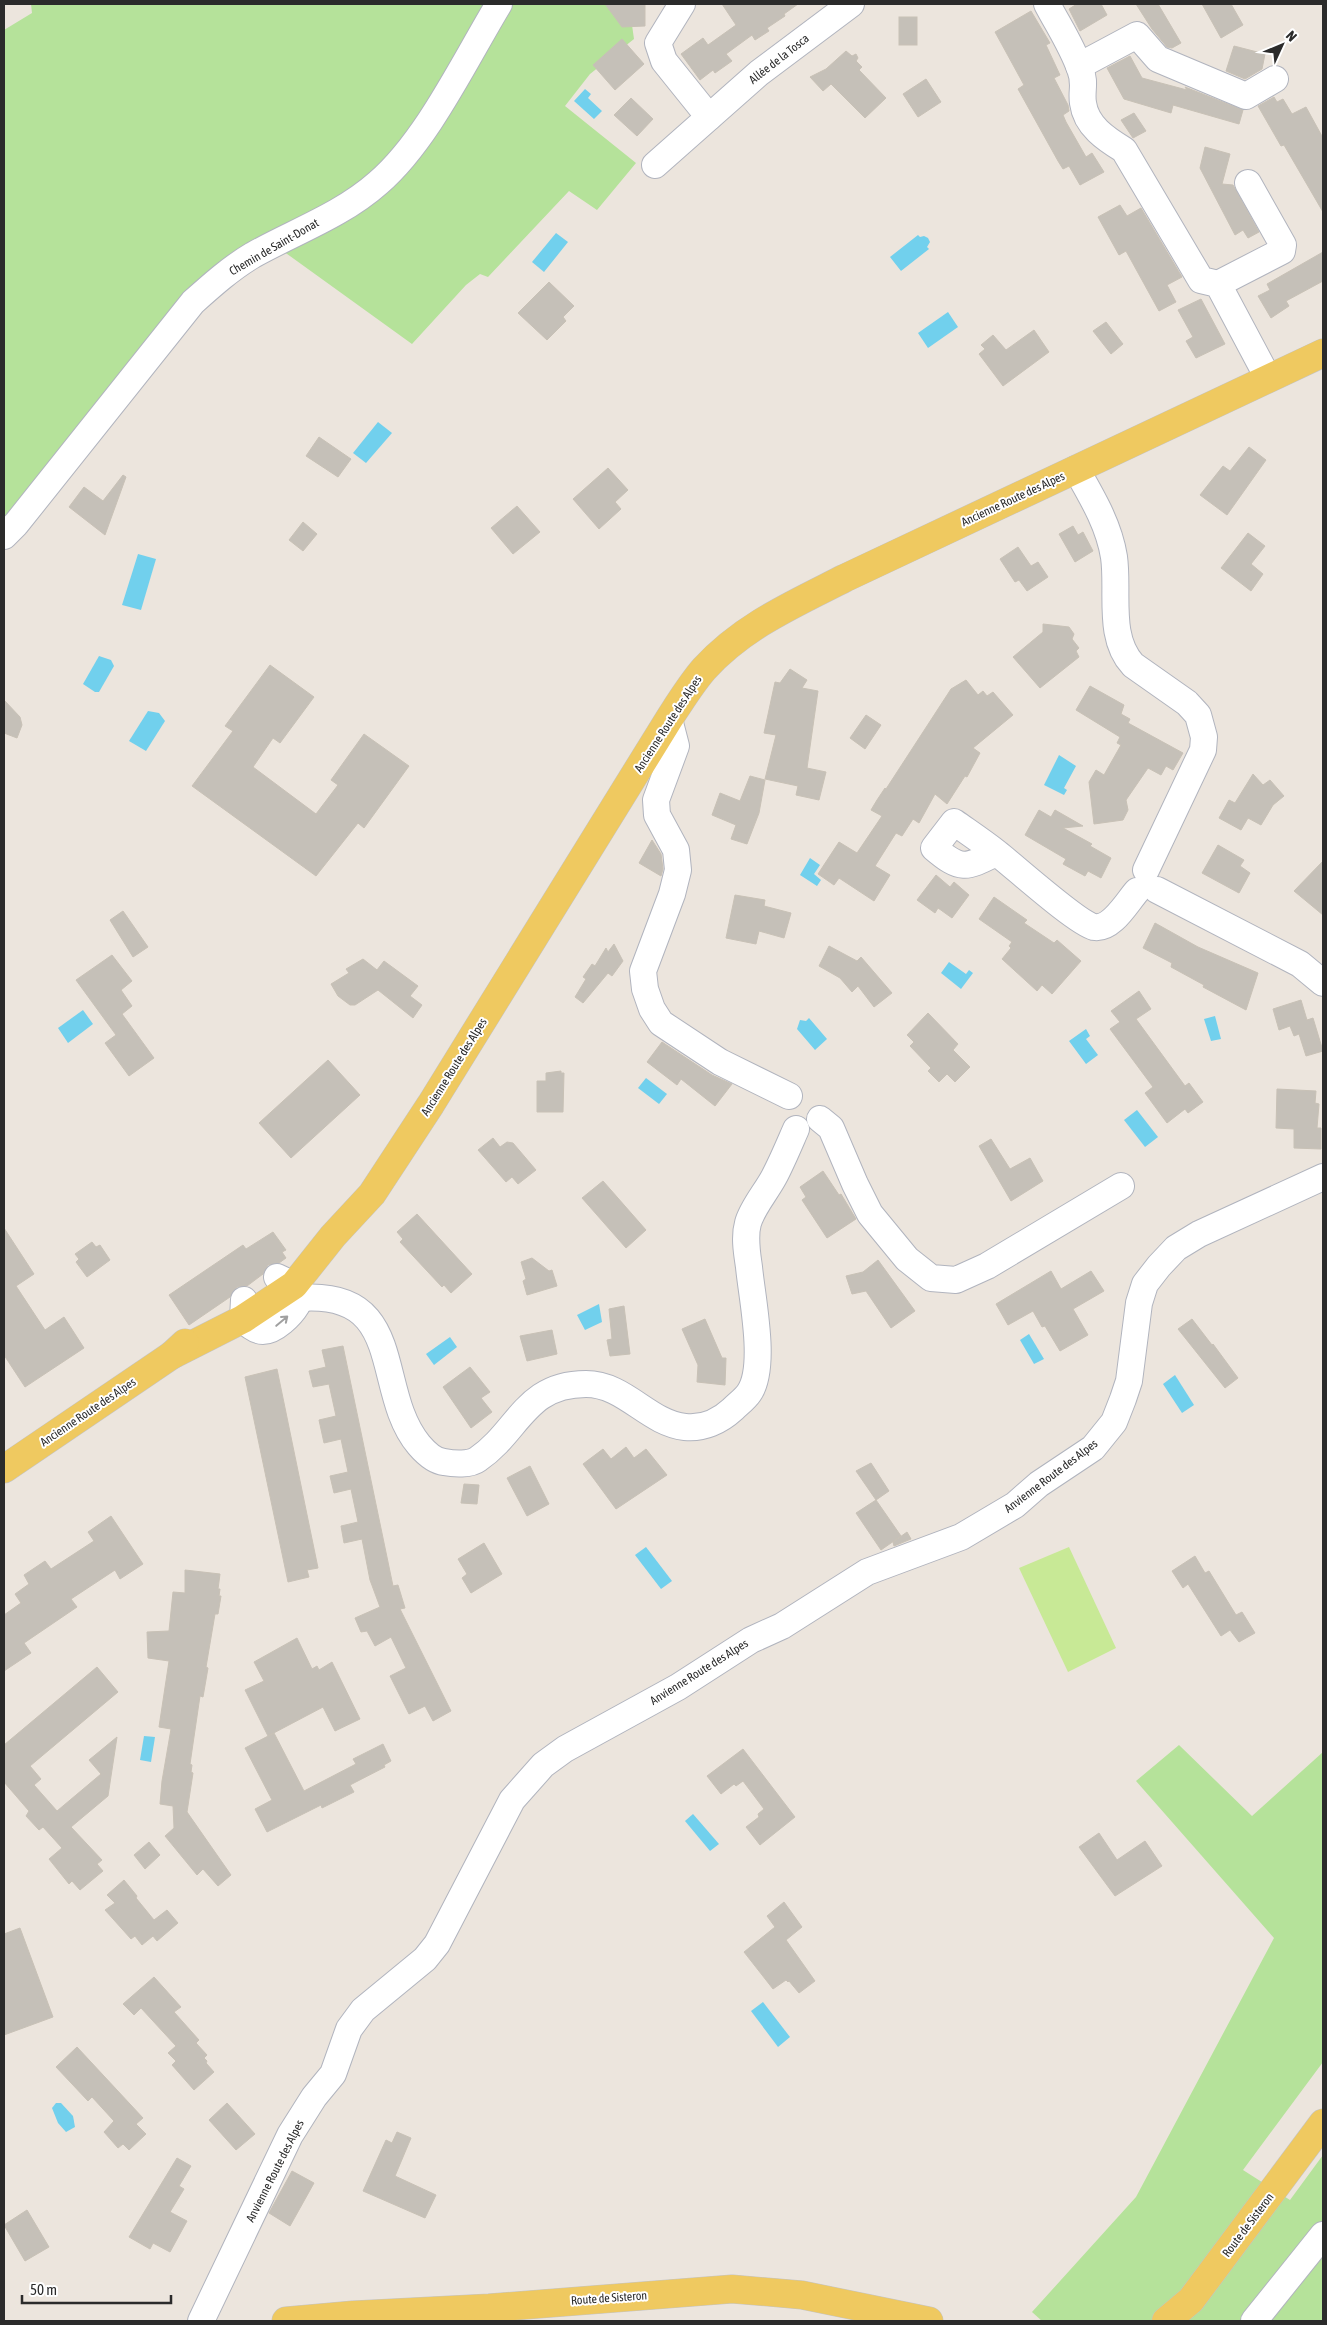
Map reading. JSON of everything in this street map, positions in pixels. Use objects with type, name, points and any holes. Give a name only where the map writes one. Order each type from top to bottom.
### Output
[{"type":"main road","name":"Ancienne Route des Alpes","points":[[4,1469],[172,1355],[243,1310],[290,1287],[372,1194],[415,1131],[669,719],[689,688],[720,652],[746,631],[771,616],[1076,469],[1323,353]]},
{"type":"main road","name":"Route de Sisteron","points":[[1166,2321],[1191,2300],[1323,2123]]},
{"type":"main road","name":"Route de Sisteron","points":[[286,2321],[732,2290],[802,2295],[929,2321]]},
{"type":"street","name":"Chemin de Saint-Donat","points":[[4,536],[193,302],[221,277],[252,256],[340,209],[377,184],[399,163],[421,135],[499,4]]},
{"type":"street","points":[[682,4],[658,43],[664,60],[710,117]]},
{"type":"street","name":"Allée de la Tosca","points":[[655,165],[759,73],[851,4]]},
{"type":"street","points":[[1047,4],[1079,66],[1084,80],[1083,103],[1091,126],[1109,142],[1124,150],[1200,280],[1218,284],[1282,251],[1283,245],[1248,183]]},
{"type":"street","points":[[1079,66],[1136,35],[1158,59],[1246,96],[1275,79]]},
{"type":"street","points":[[1218,284],[1268,378]]},
{"type":"street","points":[[996,853],[1079,918],[1095,927],[1105,924],[1114,919],[1147,884],[1203,750],[1203,727],[1198,715],[1187,704],[1133,665],[1120,646],[1117,627],[1114,557],[1104,520],[1076,469]]},
{"type":"street","points":[[669,719],[676,746],[656,800],[657,815],[676,850],[678,870],[672,894],[643,971],[645,989],[652,1009],[661,1023],[720,1062],[788,1096]]},
{"type":"street","points":[[1147,884],[1300,964],[1323,983]]},
{"type":"street","points":[[820,1119],[831,1128],[854,1184],[870,1214],[906,1259],[931,1278],[956,1280],[987,1266],[1121,1186]]},
{"type":"street","points":[[243,1310],[251,1327],[262,1331],[273,1328],[294,1309],[290,1287],[352,1306],[371,1324],[388,1359],[398,1407],[409,1433],[425,1452],[442,1462],[462,1463],[477,1460],[493,1446],[526,1407],[544,1394],[572,1384],[598,1384],[624,1394],[659,1418],[685,1427],[709,1425],[729,1413],[749,1393],[757,1375],[757,1338],[746,1246],[748,1223],[775,1175],[796,1129]]},
{"type":"street","name":"Anvienne Route des Alpes","points":[[201,2321],[290,2135],[333,2074],[350,2029],[363,2010],[425,1958],[437,1944],[512,1800],[543,1765],[566,1749],[678,1687],[751,1640],[782,1626],[867,1572],[960,1537],[1015,1505],[1039,1484],[1093,1448],[1110,1427],[1124,1400],[1129,1380],[1139,1303],[1145,1284],[1159,1266],[1176,1248],[1199,1234],[1323,1177]]},
{"type":"street","points":[[1254,2321],[1323,2234]]},
{"type":"green space","points":[[31,4],[486,4],[414,124],[373,177],[265,237],[4,520],[4,30],[32,13]]},
{"type":"green space","points":[[510,4],[629,4],[634,39],[590,74],[565,106],[636,163],[597,210],[569,191],[488,277],[480,274],[466,285],[412,344],[283,251],[337,223]]},
{"type":"green space","points":[[1069,1547],[1116,1648],[1068,1672],[1019,1568]]},
{"type":"green space","points":[[1179,1745],[1252,1816],[1323,1752],[1323,2062],[1243,2170],[1290,2200],[1323,2155],[1323,2321],[1042,2321],[1032,2312],[1136,2197],[1274,1938],[1136,1781]]},
{"type":"water","points":[[585,89],[591,94],[588,98],[602,111],[594,119],[574,101]]},
{"type":"water","points":[[556,233],[568,242],[544,272],[532,262]]},
{"type":"water","points":[[918,235],[928,238],[930,242],[927,247],[929,249],[901,271],[890,257]]},
{"type":"water","points":[[948,312],[958,327],[928,348],[918,333]]},
{"type":"water","points":[[378,422],[392,433],[366,463],[353,453]]},
{"type":"water","points":[[138,554],[156,559],[141,610],[122,605]]},
{"type":"water","points":[[99,656],[111,660],[114,666],[99,692],[95,692],[83,684]]},
{"type":"water","points":[[148,711],[159,713],[165,721],[146,751],[129,741]]},
{"type":"water","points":[[1059,755],[1076,766],[1064,788],[1067,790],[1064,795],[1044,785]]},
{"type":"water","points":[[810,858],[820,865],[814,874],[821,880],[817,886],[800,875]]},
{"type":"water","points":[[949,962],[966,974],[969,970],[973,973],[961,989],[941,973]]},
{"type":"water","points":[[83,1010],[93,1024],[68,1043],[58,1028]]},
{"type":"water","points":[[1215,1016],[1221,1039],[1211,1041],[1204,1019]]},
{"type":"water","points":[[809,1018],[827,1039],[815,1050],[797,1029],[800,1020],[806,1021]]},
{"type":"water","points":[[1086,1029],[1090,1036],[1086,1039],[1098,1055],[1086,1064],[1069,1041]]},
{"type":"water","points":[[646,1078],[667,1094],[659,1104],[638,1088]]},
{"type":"water","points":[[1137,1110],[1158,1137],[1145,1147],[1124,1120]]},
{"type":"water","points":[[599,1304],[602,1322],[585,1330],[577,1315]]},
{"type":"water","points":[[1029,1334],[1044,1359],[1034,1364],[1020,1340]]},
{"type":"water","points":[[450,1337],[457,1347],[434,1365],[426,1354]]},
{"type":"water","points":[[1175,1375],[1194,1405],[1182,1413],[1163,1384]]},
{"type":"water","points":[[646,1547],[672,1581],[661,1589],[635,1555]]},
{"type":"water","points":[[144,1736],[155,1737],[151,1762],[140,1760]]},
{"type":"water","points":[[693,1814],[719,1844],[710,1851],[685,1821]]},
{"type":"water","points":[[763,2002],[790,2037],[778,2047],[751,2011]]},
{"type":"water","points":[[56,2103],[61,2103],[73,2116],[75,2127],[66,2132],[58,2123],[52,2108]]},
{"type":"building","points":[[605,4],[645,4],[645,26],[622,27]]},
{"type":"building","points":[[722,4],[798,4],[784,14],[785,16],[767,28],[769,31],[755,40],[752,35],[726,54],[732,61],[715,73],[713,70],[700,80],[681,54],[703,38],[708,45],[736,25]]},
{"type":"building","points":[[1077,4],[1101,4],[1107,15],[1080,31],[1069,9]]},
{"type":"building","points":[[1136,4],[1158,4],[1181,43],[1172,48],[1167,47],[1152,29]]},
{"type":"building","points":[[1202,4],[1231,4],[1243,25],[1221,38]]},
{"type":"building","points":[[1031,11],[1050,43],[1046,45],[1060,75],[1054,78],[1068,105],[1069,111],[1063,115],[1066,122],[1086,157],[1092,153],[1104,172],[1080,185],[1069,166],[1063,169],[1018,89],[1024,85],[995,32]]},
{"type":"building","points":[[899,17],[917,17],[917,45],[899,45]]},
{"type":"building","points":[[622,39],[644,64],[615,90],[593,65]]},
{"type":"building","points":[[1234,46],[1265,54],[1262,69],[1245,79],[1226,71]]},
{"type":"building","points":[[846,51],[852,56],[856,54],[858,58],[856,61],[862,67],[859,70],[886,98],[865,118],[831,84],[823,91],[810,77],[826,69]]},
{"type":"building","points":[[1130,56],[1142,78],[1187,90],[1185,87],[1243,110],[1239,124],[1173,105],[1171,113],[1124,99],[1107,68]]},
{"type":"building","points":[[926,79],[941,102],[918,117],[903,94]]},
{"type":"building","points":[[1274,97],[1277,102],[1283,99],[1292,114],[1306,107],[1323,138],[1323,212],[1284,145],[1281,146],[1258,106]]},
{"type":"building","points":[[631,98],[653,119],[637,136],[614,115]]},
{"type":"building","points":[[1134,113],[1146,131],[1133,138],[1121,120]]},
{"type":"building","points":[[1205,147],[1230,154],[1222,184],[1233,185],[1259,232],[1248,238],[1243,230],[1235,235],[1200,168]]},
{"type":"building","points":[[1120,205],[1127,216],[1141,208],[1182,277],[1167,285],[1176,302],[1159,311],[1126,251],[1119,255],[1098,217]]},
{"type":"building","points":[[1323,252],[1323,281],[1286,301],[1289,306],[1271,318],[1258,296],[1270,290],[1267,284]]},
{"type":"building","points":[[549,282],[574,306],[563,317],[566,321],[547,340],[518,313]]},
{"type":"building","points":[[1201,299],[1225,344],[1196,358],[1186,341],[1193,337],[1178,310]]},
{"type":"building","points":[[1106,322],[1123,344],[1111,354],[1093,331]]},
{"type":"building","points":[[1034,330],[1049,352],[1003,386],[979,354],[985,349],[981,345],[993,335],[1006,350]]},
{"type":"building","points":[[319,437],[351,459],[338,477],[306,456]]},
{"type":"building","points":[[1249,447],[1266,460],[1227,515],[1200,495],[1223,466],[1230,471]]},
{"type":"building","points":[[608,468],[628,490],[615,502],[621,509],[599,529],[573,499]]},
{"type":"building","points":[[123,475],[126,477],[105,535],[69,507],[84,487],[103,501]]},
{"type":"building","points":[[517,506],[540,532],[513,554],[491,528]]},
{"type":"building","points":[[303,522],[317,534],[303,551],[289,540]]},
{"type":"building","points":[[1073,526],[1078,535],[1083,532],[1093,551],[1075,562],[1059,534]]},
{"type":"building","points":[[1248,533],[1265,546],[1251,564],[1263,574],[1251,591],[1221,568]]},
{"type":"building","points":[[1018,547],[1031,566],[1038,562],[1048,577],[1027,591],[1019,580],[1015,582],[1000,559]]},
{"type":"building","points":[[1043,624],[1069,627],[1074,634],[1072,639],[1079,648],[1076,651],[1079,657],[1040,688],[1013,657],[1043,632]]},
{"type":"building","points":[[270,665],[314,697],[280,743],[273,738],[253,767],[316,814],[338,785],[331,780],[364,734],[409,766],[364,828],[358,823],[316,876],[192,786],[233,731],[225,726]]},
{"type":"building","points":[[790,669],[807,680],[802,688],[818,691],[807,768],[826,772],[819,800],[796,795],[798,786],[765,779],[776,735],[764,733],[775,682],[780,683]]},
{"type":"building","points":[[966,680],[978,695],[983,691],[987,696],[993,692],[1013,715],[973,748],[980,753],[967,777],[965,776],[947,804],[935,794],[919,823],[913,819],[902,836],[896,833],[875,866],[890,875],[874,901],[839,878],[834,885],[818,874],[839,842],[857,853],[882,816],[871,810],[877,800],[951,689]]},
{"type":"building","points":[[1090,686],[1124,705],[1121,714],[1130,719],[1128,723],[1183,753],[1173,770],[1166,766],[1161,775],[1148,768],[1126,800],[1128,810],[1123,820],[1094,824],[1089,782],[1096,770],[1104,775],[1121,745],[1117,743],[1120,737],[1076,710]]},
{"type":"building","points":[[4,700],[20,717],[22,725],[17,738],[4,733]]},
{"type":"building","points":[[866,715],[881,725],[865,749],[850,738]]},
{"type":"building","points":[[1253,774],[1263,785],[1270,780],[1284,796],[1273,805],[1261,825],[1248,818],[1241,830],[1219,818],[1229,800],[1235,803]]},
{"type":"building","points":[[750,776],[765,780],[759,813],[747,844],[731,839],[736,825],[712,815],[720,793],[740,801]]},
{"type":"building","points":[[1039,810],[1051,817],[1055,810],[1083,826],[1063,828],[1092,844],[1090,846],[1111,858],[1101,878],[1088,871],[1085,876],[1063,864],[1066,859],[1025,835]]},
{"type":"building","points":[[652,840],[661,854],[663,869],[661,876],[639,863]]},
{"type":"building","points":[[1218,845],[1244,860],[1240,866],[1250,873],[1239,893],[1202,873]]},
{"type":"building","points":[[1323,861],[1323,915],[1294,891]]},
{"type":"building","points":[[936,875],[950,887],[954,882],[969,895],[952,918],[938,908],[935,913],[917,900]]},
{"type":"building","points":[[735,895],[765,900],[764,906],[791,913],[784,938],[759,931],[756,944],[726,938]]},
{"type":"building","points":[[994,897],[1027,920],[1024,923],[1054,943],[1057,940],[1081,961],[1052,994],[1042,985],[1037,991],[1002,959],[1011,948],[1009,946],[1012,942],[979,919]]},
{"type":"building","points":[[123,911],[148,947],[133,957],[110,920]]},
{"type":"building","points":[[1155,923],[1198,947],[1258,973],[1246,1010],[1203,987],[1204,985],[1171,967],[1172,963],[1143,948]]},
{"type":"building","points":[[614,944],[623,961],[612,976],[608,973],[583,1003],[575,997],[586,979],[583,977],[592,964],[595,966],[606,948],[608,952]]},
{"type":"building","points":[[829,946],[857,961],[861,957],[892,993],[874,1007],[858,986],[852,992],[840,978],[819,966]]},
{"type":"building","points":[[112,955],[132,981],[121,990],[132,1006],[122,1014],[154,1058],[129,1076],[105,1043],[116,1035],[76,980]]},
{"type":"building","points":[[363,959],[377,970],[384,961],[418,986],[410,996],[422,1005],[413,1018],[378,990],[355,1005],[350,1005],[338,996],[331,984],[349,973],[346,969]]},
{"type":"building","points":[[1139,991],[1151,1009],[1136,1019],[1185,1086],[1189,1083],[1203,1102],[1188,1113],[1185,1109],[1167,1123],[1145,1093],[1153,1087],[1110,1029],[1120,1022],[1111,1011]]},
{"type":"building","points":[[1301,1000],[1307,1020],[1313,1018],[1323,1051],[1306,1056],[1299,1034],[1294,1036],[1290,1026],[1279,1030],[1273,1009]]},
{"type":"building","points":[[928,1013],[958,1044],[953,1050],[970,1067],[955,1082],[947,1074],[939,1082],[928,1071],[931,1068],[910,1046],[914,1042],[907,1035]]},
{"type":"building","points":[[662,1042],[712,1075],[732,1084],[715,1106],[681,1079],[677,1085],[647,1062]]},
{"type":"building","points":[[328,1060],[360,1095],[291,1158],[259,1123]]},
{"type":"building","points":[[561,1071],[561,1073],[564,1073],[563,1112],[537,1112],[537,1081],[546,1081],[546,1073]]},
{"type":"building","points":[[1277,1089],[1316,1091],[1315,1103],[1319,1104],[1317,1128],[1321,1128],[1321,1149],[1294,1148],[1294,1129],[1276,1128]]},
{"type":"building","points":[[493,1138],[500,1147],[507,1142],[513,1143],[536,1170],[518,1184],[512,1177],[506,1182],[478,1150]]},
{"type":"building","points":[[991,1139],[1010,1169],[1030,1158],[1043,1181],[1011,1201],[979,1146]]},
{"type":"building","points":[[823,1171],[839,1195],[841,1194],[856,1219],[827,1238],[802,1200],[806,1197],[800,1187]]},
{"type":"building","points":[[603,1181],[646,1230],[626,1248],[582,1198]]},
{"type":"building","points":[[417,1214],[472,1274],[451,1293],[444,1285],[442,1287],[400,1242],[403,1239],[397,1232]]},
{"type":"building","points":[[4,1228],[34,1274],[16,1286],[45,1330],[64,1317],[84,1348],[25,1387],[4,1355]]},
{"type":"building","points":[[273,1232],[286,1250],[282,1252],[286,1258],[279,1263],[268,1265],[263,1274],[247,1286],[237,1287],[230,1297],[189,1325],[169,1295],[243,1245],[246,1249]]},
{"type":"building","points":[[92,1242],[96,1247],[100,1245],[110,1260],[87,1277],[76,1262],[79,1259],[75,1254]]},
{"type":"building","points":[[532,1258],[549,1271],[552,1270],[557,1286],[527,1295],[523,1281],[526,1279],[521,1262]]},
{"type":"building","points":[[878,1260],[915,1311],[891,1328],[866,1291],[852,1294],[846,1276],[863,1272]]},
{"type":"building","points":[[1051,1271],[1061,1289],[1091,1271],[1104,1291],[1073,1309],[1088,1335],[1060,1351],[1045,1326],[1042,1327],[1033,1311],[1008,1325],[996,1304]]},
{"type":"building","points":[[624,1306],[630,1354],[610,1356],[607,1340],[612,1339],[609,1309]]},
{"type":"building","points":[[705,1319],[722,1358],[726,1358],[725,1385],[697,1382],[698,1365],[682,1329]]},
{"type":"building","points":[[1192,1319],[1238,1378],[1225,1388],[1178,1329]]},
{"type":"building","points":[[552,1330],[557,1354],[527,1361],[520,1336]]},
{"type":"building","points":[[343,1346],[393,1586],[398,1585],[405,1608],[400,1609],[451,1711],[433,1721],[425,1706],[409,1714],[390,1676],[406,1668],[391,1637],[375,1646],[367,1631],[361,1632],[355,1618],[380,1607],[370,1580],[362,1539],[344,1543],[341,1526],[358,1522],[351,1489],[334,1493],[330,1476],[348,1472],[341,1439],[324,1443],[319,1420],[336,1416],[329,1384],[313,1387],[309,1371],[326,1367],[322,1350]]},
{"type":"building","points":[[470,1367],[490,1392],[481,1398],[492,1412],[471,1428],[443,1387]]},
{"type":"building","points":[[277,1369],[318,1568],[307,1570],[309,1577],[288,1582],[245,1377]]},
{"type":"building","points":[[626,1447],[634,1458],[646,1449],[667,1475],[616,1509],[583,1464],[603,1449],[611,1459]]},
{"type":"building","points":[[871,1463],[889,1491],[876,1500],[856,1471]]},
{"type":"building","points":[[530,1466],[549,1504],[527,1516],[507,1478]]},
{"type":"building","points":[[464,1484],[479,1485],[477,1504],[461,1503]]},
{"type":"building","points":[[876,1500],[901,1536],[881,1550],[856,1513]]},
{"type":"building","points":[[111,1516],[143,1564],[120,1579],[115,1570],[71,1599],[77,1607],[24,1643],[31,1653],[4,1671],[4,1615],[21,1603],[15,1594],[29,1584],[24,1575],[45,1561],[51,1569],[94,1541],[88,1532]]},
{"type":"building","points":[[907,1532],[911,1539],[894,1546],[893,1542]]},
{"type":"building","points":[[484,1543],[502,1574],[471,1593],[462,1578],[467,1574],[458,1559]]},
{"type":"building","points":[[1195,1556],[1205,1573],[1209,1571],[1236,1615],[1242,1612],[1255,1633],[1239,1642],[1230,1630],[1221,1636],[1188,1584],[1183,1588],[1172,1571]]},
{"type":"building","points":[[185,1570],[220,1574],[218,1589],[220,1589],[219,1596],[221,1596],[218,1614],[215,1614],[203,1697],[200,1696],[190,1764],[192,1765],[191,1772],[193,1773],[187,1812],[231,1875],[218,1886],[203,1869],[197,1875],[165,1836],[174,1828],[173,1806],[160,1804],[171,1729],[159,1727],[169,1661],[148,1658],[147,1632],[169,1631],[173,1592],[185,1593]]},
{"type":"building","points":[[297,1638],[312,1669],[317,1666],[319,1670],[332,1662],[360,1719],[335,1731],[323,1707],[268,1736],[245,1690],[264,1681],[254,1662]]},
{"type":"building","points":[[97,1667],[118,1692],[30,1766],[41,1779],[34,1785],[57,1811],[101,1774],[89,1760],[117,1737],[108,1796],[71,1827],[102,1860],[97,1864],[103,1871],[80,1890],[72,1881],[69,1884],[49,1859],[62,1848],[43,1827],[39,1830],[26,1816],[29,1811],[4,1782],[4,1745]]},
{"type":"building","points":[[274,1733],[304,1791],[356,1764],[353,1759],[383,1744],[391,1761],[384,1765],[385,1767],[350,1785],[354,1792],[322,1808],[321,1805],[267,1832],[255,1809],[272,1800],[245,1748]]},
{"type":"building","points":[[743,1749],[795,1817],[760,1845],[746,1827],[759,1817],[758,1814],[764,1809],[743,1781],[736,1786],[734,1784],[721,1794],[707,1776]]},
{"type":"building","points":[[1099,1833],[1117,1860],[1145,1841],[1162,1866],[1115,1896],[1079,1847]]},
{"type":"building","points":[[149,1842],[160,1855],[145,1869],[134,1855]]},
{"type":"building","points":[[124,1880],[154,1920],[167,1910],[178,1923],[157,1941],[153,1936],[142,1945],[135,1936],[131,1939],[105,1910],[115,1903],[107,1895]]},
{"type":"building","points":[[784,1902],[802,1927],[786,1940],[815,1981],[799,1993],[786,1980],[773,1989],[744,1952],[775,1927],[767,1916]]},
{"type":"building","points":[[20,1928],[53,2017],[4,2035],[4,1934]]},
{"type":"building","points":[[154,1977],[181,2007],[174,2012],[199,2040],[196,2043],[207,2055],[204,2058],[207,2061],[206,2063],[214,2072],[194,2090],[172,2065],[176,2061],[168,2053],[176,2046],[141,2008],[134,2015],[123,2004]]},
{"type":"building","points":[[77,2047],[143,2118],[136,2124],[146,2134],[129,2150],[123,2144],[118,2148],[104,2132],[114,2121],[92,2097],[88,2101],[56,2067]]},
{"type":"building","points":[[227,2103],[255,2134],[236,2150],[209,2120]]},
{"type":"building","points":[[397,2132],[411,2138],[395,2176],[436,2195],[425,2218],[363,2191],[386,2140],[392,2143]]},
{"type":"building","points":[[177,2158],[191,2166],[179,2186],[184,2189],[170,2212],[187,2221],[170,2252],[153,2243],[150,2249],[129,2237]]},
{"type":"building","points":[[292,2171],[314,2183],[290,2226],[269,2213]]},
{"type":"building","points":[[27,2210],[49,2247],[25,2261],[4,2225]]}]
